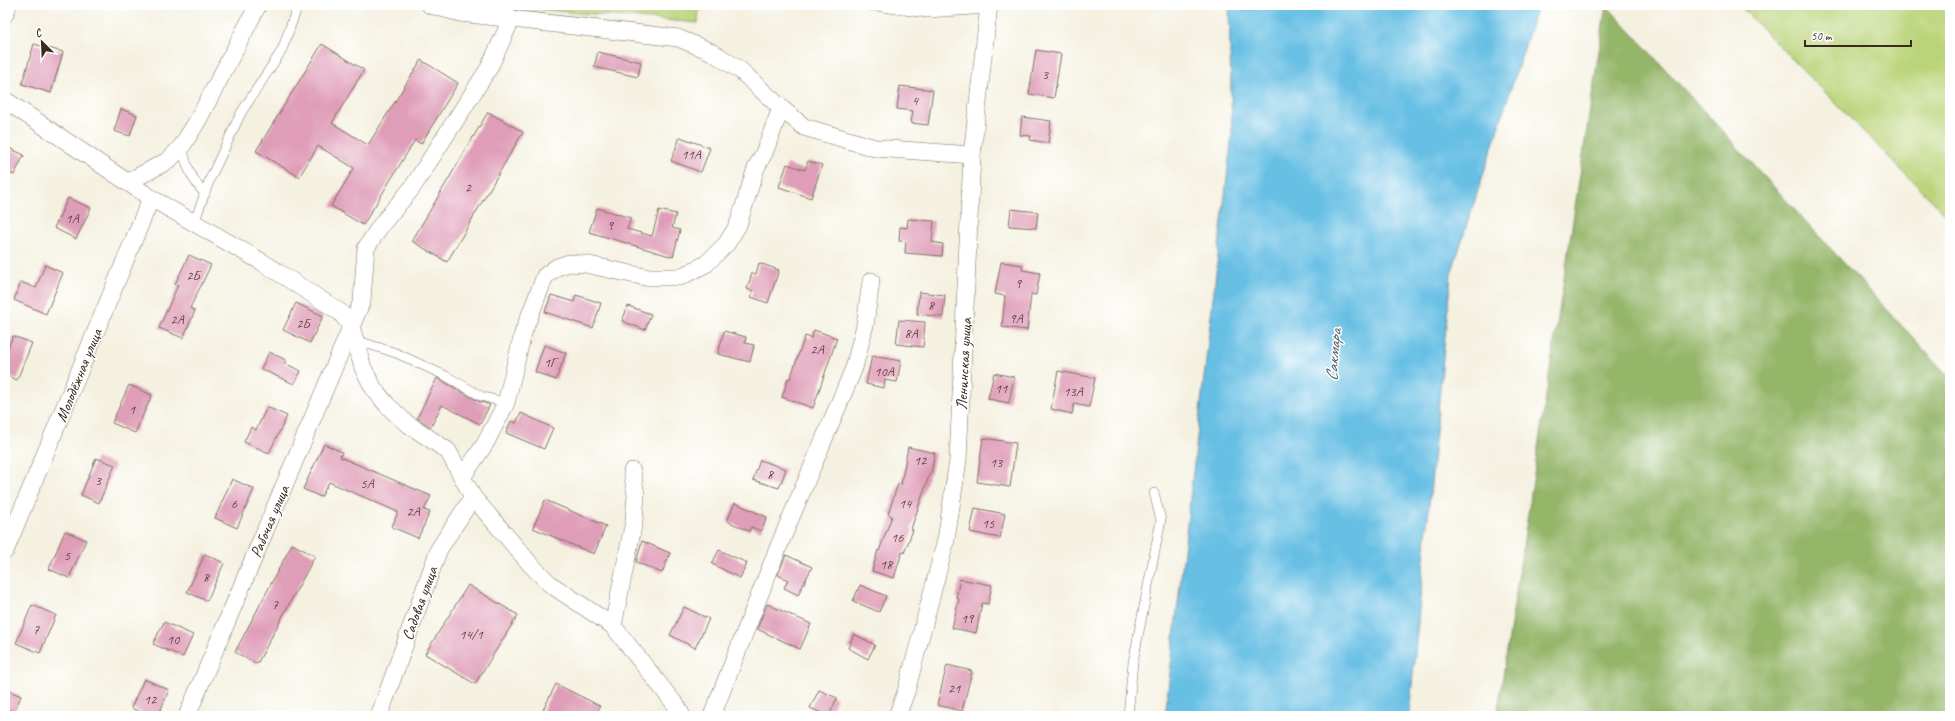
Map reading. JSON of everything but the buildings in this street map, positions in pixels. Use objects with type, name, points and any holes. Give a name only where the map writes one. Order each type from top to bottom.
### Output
[{"type":"street","points":[[5,14],[8,5]]},
{"type":"street","points":[[128,182],[169,160],[182,146],[198,120],[258,5]]},
{"type":"street","points":[[430,5],[460,14],[510,12],[678,38],[712,52],[740,70],[804,128],[875,148],[972,155]]},
{"type":"street","name":"Ленинская улица","points":[[897,716],[906,692],[946,540],[958,460],[972,155],[989,7]]},
{"type":"street","name":"Рабочая улица","points":[[187,716],[353,333],[362,301],[366,248],[382,225],[412,188],[489,68],[510,12]]},
{"type":"street","points":[[5,100],[151,198],[262,262],[340,312],[353,333],[363,368],[374,389],[405,422],[448,451],[463,476],[473,497],[531,565],[550,584],[613,626],[678,708],[682,716]]},
{"type":"street","points":[[463,476],[485,444],[506,404],[523,333],[545,276],[557,267],[569,263],[585,264],[646,277],[680,277],[706,264],[727,243],[738,225],[756,168],[764,153],[781,108]]},
{"type":"street","name":"Молодёжная улица","points":[[5,551],[151,198]]},
{"type":"street","points":[[712,716],[778,548],[854,368],[865,325],[871,281]]},
{"type":"street","points":[[613,626],[634,521],[636,495],[632,471]]},
{"type":"street","name":"Садовая улица","points":[[379,716],[439,548],[473,497]]},
{"type":"lane","points":[[194,223],[205,194],[241,113],[282,50],[298,5]]},
{"type":"lane","points":[[868,5],[927,13],[989,7]]},
{"type":"lane","points":[[182,146],[186,167],[195,184],[205,194]]},
{"type":"lane","points":[[353,333],[446,376],[481,396],[506,404]]},
{"type":"lane","points":[[1128,716],[1133,662],[1161,520],[1154,493]]},
{"type":"green space","points":[[523,5],[699,5],[698,23],[523,8]]},
{"type":"green space","points":[[1606,5],[1950,378],[1950,716],[1497,716]]},
{"type":"green space","points":[[1739,5],[1950,5],[1950,219]]},
{"type":"water","name":"Сакмара","points":[[1229,5],[1538,5],[1451,274],[1409,716],[1165,716],[1232,134]]}]
